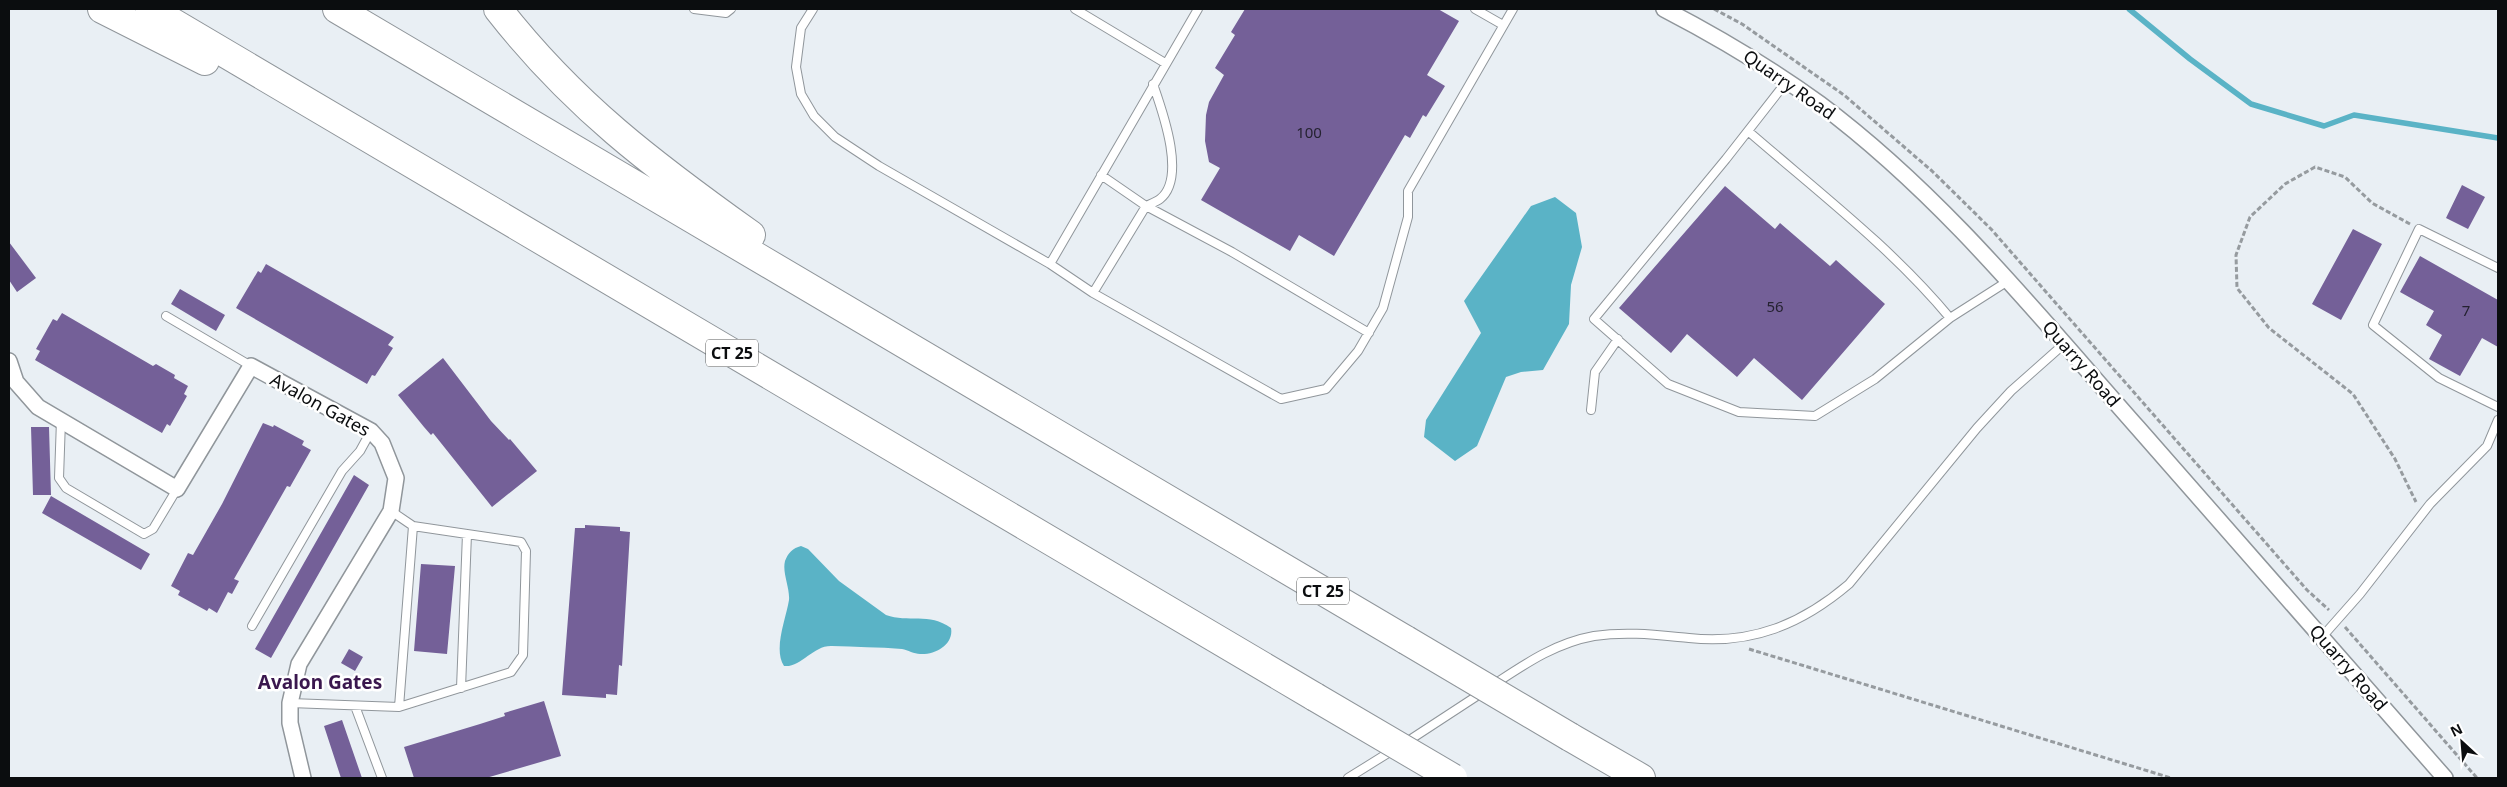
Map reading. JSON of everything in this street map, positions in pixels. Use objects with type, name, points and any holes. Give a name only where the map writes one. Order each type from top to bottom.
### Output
[{"type":"highway","points":[[102,9],[434,177]]},
{"type":"highway","name":"CT 25","points":[[150,9],[1453,778]]},
{"type":"highway","name":"CT 25","points":[[336,9],[1641,778]]},
{"type":"highway","points":[[498,9],[555,76],[625,141],[674,179],[901,342]]},
{"type":"street","name":"Quarry Road","points":[[1664,9],[1727,42],[1821,105],[1901,173],[1970,238],[2445,778]]},
{"type":"street","points":[[9,361],[16,382],[38,407],[177,489]]},
{"type":"street","name":"Avalon Gates","points":[[177,489],[251,366],[371,431],[382,443],[396,478],[391,511],[299,664],[290,703],[290,723],[303,778]]},
{"type":"lane","points":[[694,9],[726,13],[730,9]]},
{"type":"lane","points":[[813,9],[801,28],[796,67],[801,94],[814,116],[835,137],[879,166],[1050,264],[1093,293],[1281,399],[1326,389],[1358,351],[1369,334],[1383,308],[1397,264],[1408,217],[1408,191],[1513,9]]},
{"type":"lane","points":[[1075,9],[1165,63]]},
{"type":"lane","points":[[1050,264],[1198,9]]},
{"type":"lane","points":[[1474,9],[1503,25]]},
{"type":"lane","points":[[1786,81],[1748,131],[1594,319],[1668,384],[1739,412],[1815,416],[1875,379],[1950,318],[2008,280]]},
{"type":"lane","points":[[1093,293],[1146,206],[1161,199],[1169,185],[1172,150],[1166,120],[1153,84]]},
{"type":"lane","points":[[1748,131],[1900,265],[1927,290],[1950,318]]},
{"type":"lane","points":[[1101,175],[1146,206],[1232,252],[1369,334]]},
{"type":"lane","points":[[2498,268],[2419,229],[2373,325],[2438,378],[2498,407]]},
{"type":"lane","points":[[166,316],[251,366]]},
{"type":"lane","points":[[1591,410],[1595,372],[1618,340]]},
{"type":"lane","points":[[1348,778],[1549,650],[1594,636],[1622,634],[1651,633],[1718,640],[1744,637],[1796,621],[1830,600],[1849,584],[1999,404],[2064,344]]},
{"type":"lane","points":[[61,420],[59,478],[66,488],[144,534],[153,528],[177,489]]},
{"type":"lane","points":[[2322,637],[2360,594],[2421,514],[2487,446],[2498,420]]},
{"type":"lane","points":[[252,626],[342,471],[360,451],[371,431]]},
{"type":"lane","points":[[290,703],[399,708],[511,672],[523,655],[526,551],[522,542],[413,526],[391,511]]},
{"type":"lane","points":[[399,708],[413,526]]},
{"type":"lane","points":[[461,688],[467,534]]},
{"type":"lane","points":[[356,706],[382,778]]},
{"type":"path","points":[[2419,229],[2372,203],[2346,177],[2315,167],[2284,184],[2250,218],[2236,255],[2237,288],[2269,328],[2353,394],[2395,459],[2421,514]]},
{"type":"path","points":[[1718,640],[2171,778]]},
{"type":"water","points":[[1555,197],[1576,213],[1582,247],[1571,285],[1569,324],[1543,370],[1521,372],[1506,377],[1477,446],[1455,461],[1424,437],[1426,420],[1481,333],[1464,301],[1531,206]]},
{"type":"water","points":[[801,546],[808,549],[839,581],[886,615],[935,620],[951,628],[950,639],[947,644],[932,653],[926,654],[902,649],[832,646],[813,652],[796,664],[784,666],[781,659],[780,643],[789,600],[784,566],[791,551]]},
{"type":"building","points":[[1245,9],[1438,9],[1459,21],[1427,75],[1445,86],[1426,117],[1423,115],[1410,138],[1405,135],[1334,256],[1299,235],[1290,251],[1201,200],[1220,168],[1209,162],[1205,141],[1206,115],[1209,102],[1224,75],[1215,68],[1235,35],[1231,32]]},
{"type":"building","points":[[2462,185],[2485,197],[2468,229],[2446,218]]},
{"type":"building","points":[[1725,186],[1775,229],[1780,223],[1830,266],[1836,260],[1885,304],[1802,400],[1754,358],[1737,377],[1687,334],[1671,353],[1619,308]]},
{"type":"building","points":[[2353,229],[2382,244],[2341,320],[2312,304]]},
{"type":"building","points":[[9,242],[36,278],[17,292],[9,280]]},
{"type":"building","points":[[2420,256],[2498,300],[2498,347],[2482,338],[2460,376],[2429,359],[2442,335],[2426,325],[2434,311],[2400,292]]},
{"type":"building","points":[[266,264],[394,337],[388,345],[393,348],[375,376],[372,375],[367,384],[236,308],[258,271],[261,273]]},
{"type":"building","points":[[180,289],[225,315],[216,331],[171,304]]},
{"type":"building","points":[[62,313],[153,366],[156,364],[175,375],[174,378],[188,386],[184,394],[187,396],[170,426],[167,424],[162,433],[35,360],[40,351],[36,349],[53,319],[57,321]]},
{"type":"building","points":[[443,358],[491,421],[510,439],[537,471],[492,507],[433,433],[431,435],[398,395]]},
{"type":"building","points":[[263,423],[273,427],[274,425],[304,441],[302,445],[311,450],[290,487],[287,486],[234,579],[239,581],[232,594],[228,592],[217,613],[209,608],[207,611],[178,595],[180,591],[171,586],[188,553],[193,555],[222,504]]},
{"type":"building","points":[[31,427],[49,427],[51,495],[33,495]]},
{"type":"building","points":[[354,475],[369,485],[271,658],[255,649]]},
{"type":"building","points":[[51,496],[150,554],[141,570],[42,513]]},
{"type":"building","points":[[585,525],[620,527],[620,531],[630,532],[622,666],[619,665],[617,695],[606,694],[606,698],[562,695],[575,528],[585,528]]},
{"type":"building","points":[[421,564],[455,566],[447,654],[414,651]]},
{"type":"building","points":[[349,649],[363,657],[355,671],[341,663]]},
{"type":"building","points":[[544,701],[561,756],[486,778],[414,778],[404,747],[505,716],[504,713]]},
{"type":"building","points":[[342,720],[362,778],[341,778],[324,726]]},
{"type":"waterway","points":[[2129,9],[2190,59],[2251,104],[2324,126],[2354,115],[2498,138]]},
{"type":"district","name":"Avalon Gates","points":[[320,682]]}]
